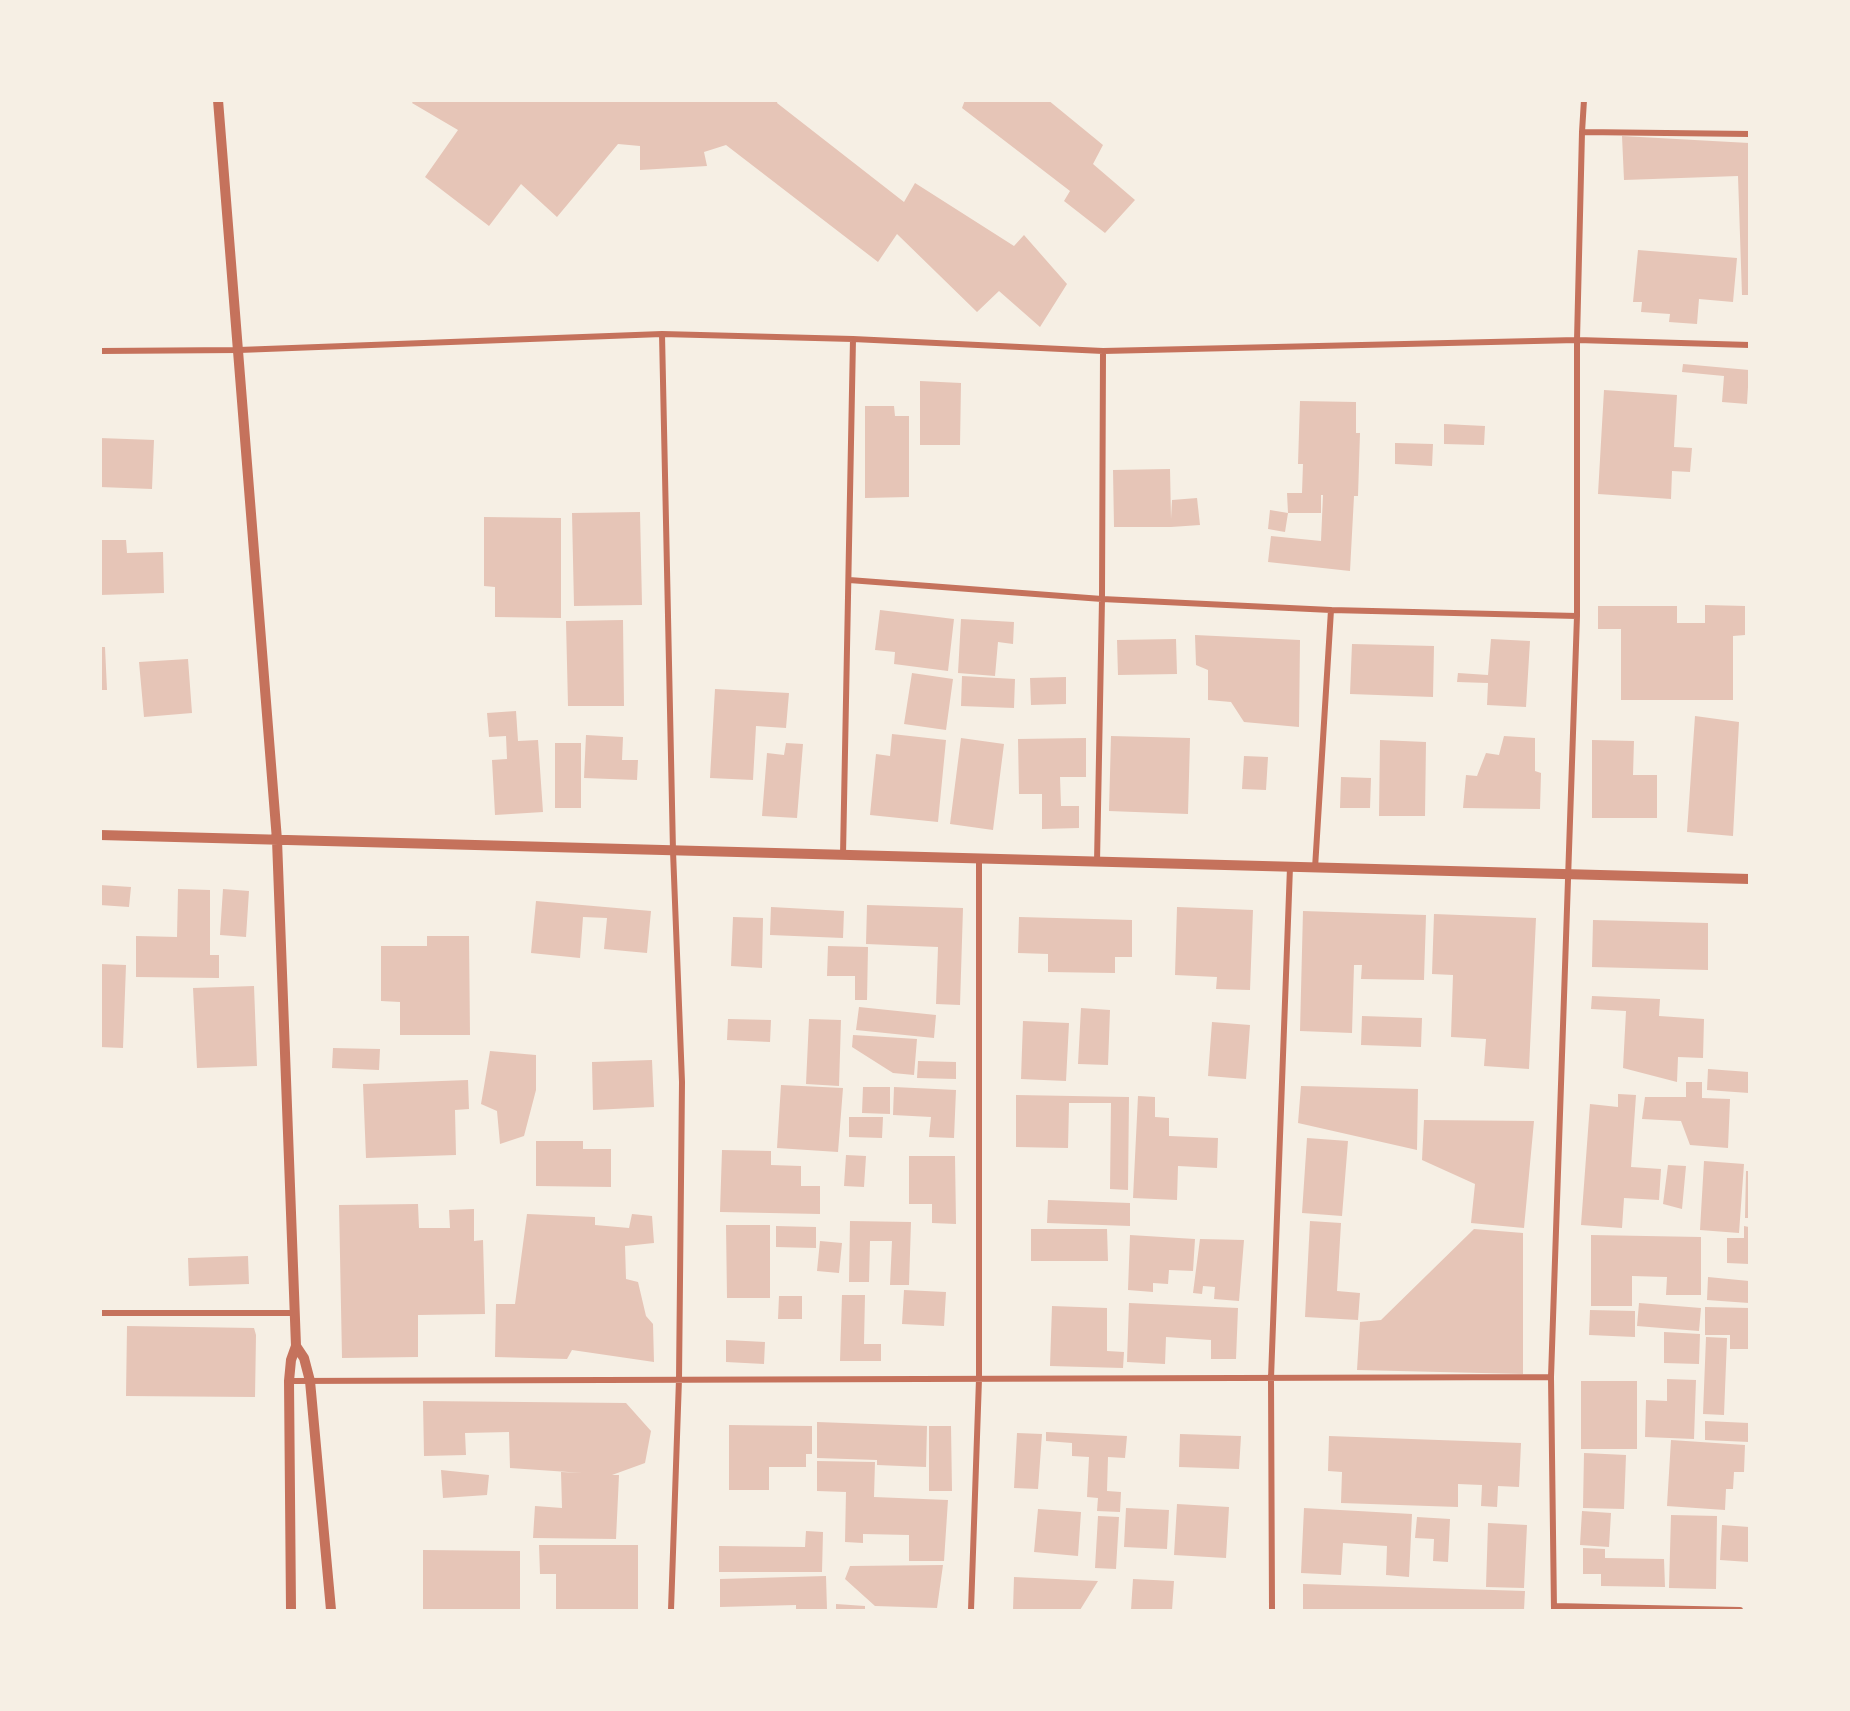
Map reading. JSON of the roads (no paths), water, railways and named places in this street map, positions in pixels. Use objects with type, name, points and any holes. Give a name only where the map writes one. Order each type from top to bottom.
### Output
[{"type":"street","points":[[218,100],[277,840],[296,1346],[291,1360],[289,1381],[291,1611]]},
{"type":"street","points":[[1584,100],[1577,340],[1577,616],[1551,1377],[1554,1608],[1740,1611]]},
{"type":"street","points":[[1582,132],[1749,134]]},
{"type":"street","points":[[662,334],[673,850],[682,1082],[679,1379],[671,1611]]},
{"type":"street","points":[[100,351],[239,350],[662,334],[853,339],[1103,351],[1577,340],[1749,345]]},
{"type":"street","points":[[843,855],[853,339]]},
{"type":"street","points":[[1098,862],[1103,351]]},
{"type":"street","points":[[849,580],[1102,599],[1331,610],[1577,616]]},
{"type":"street","points":[[1315,868],[1331,610]]},
{"type":"street","points":[[100,835],[1749,879]]},
{"type":"street","points":[[970,1611],[978,1378],[979,858]]},
{"type":"street","points":[[1272,1611],[1271,1378],[1290,867]]},
{"type":"street","points":[[100,1312],[295,1313]]},
{"type":"street","points":[[296,1346],[304,1359],[310,1381],[331,1611]]},
{"type":"street","points":[[289,1381],[1551,1377]]}]
